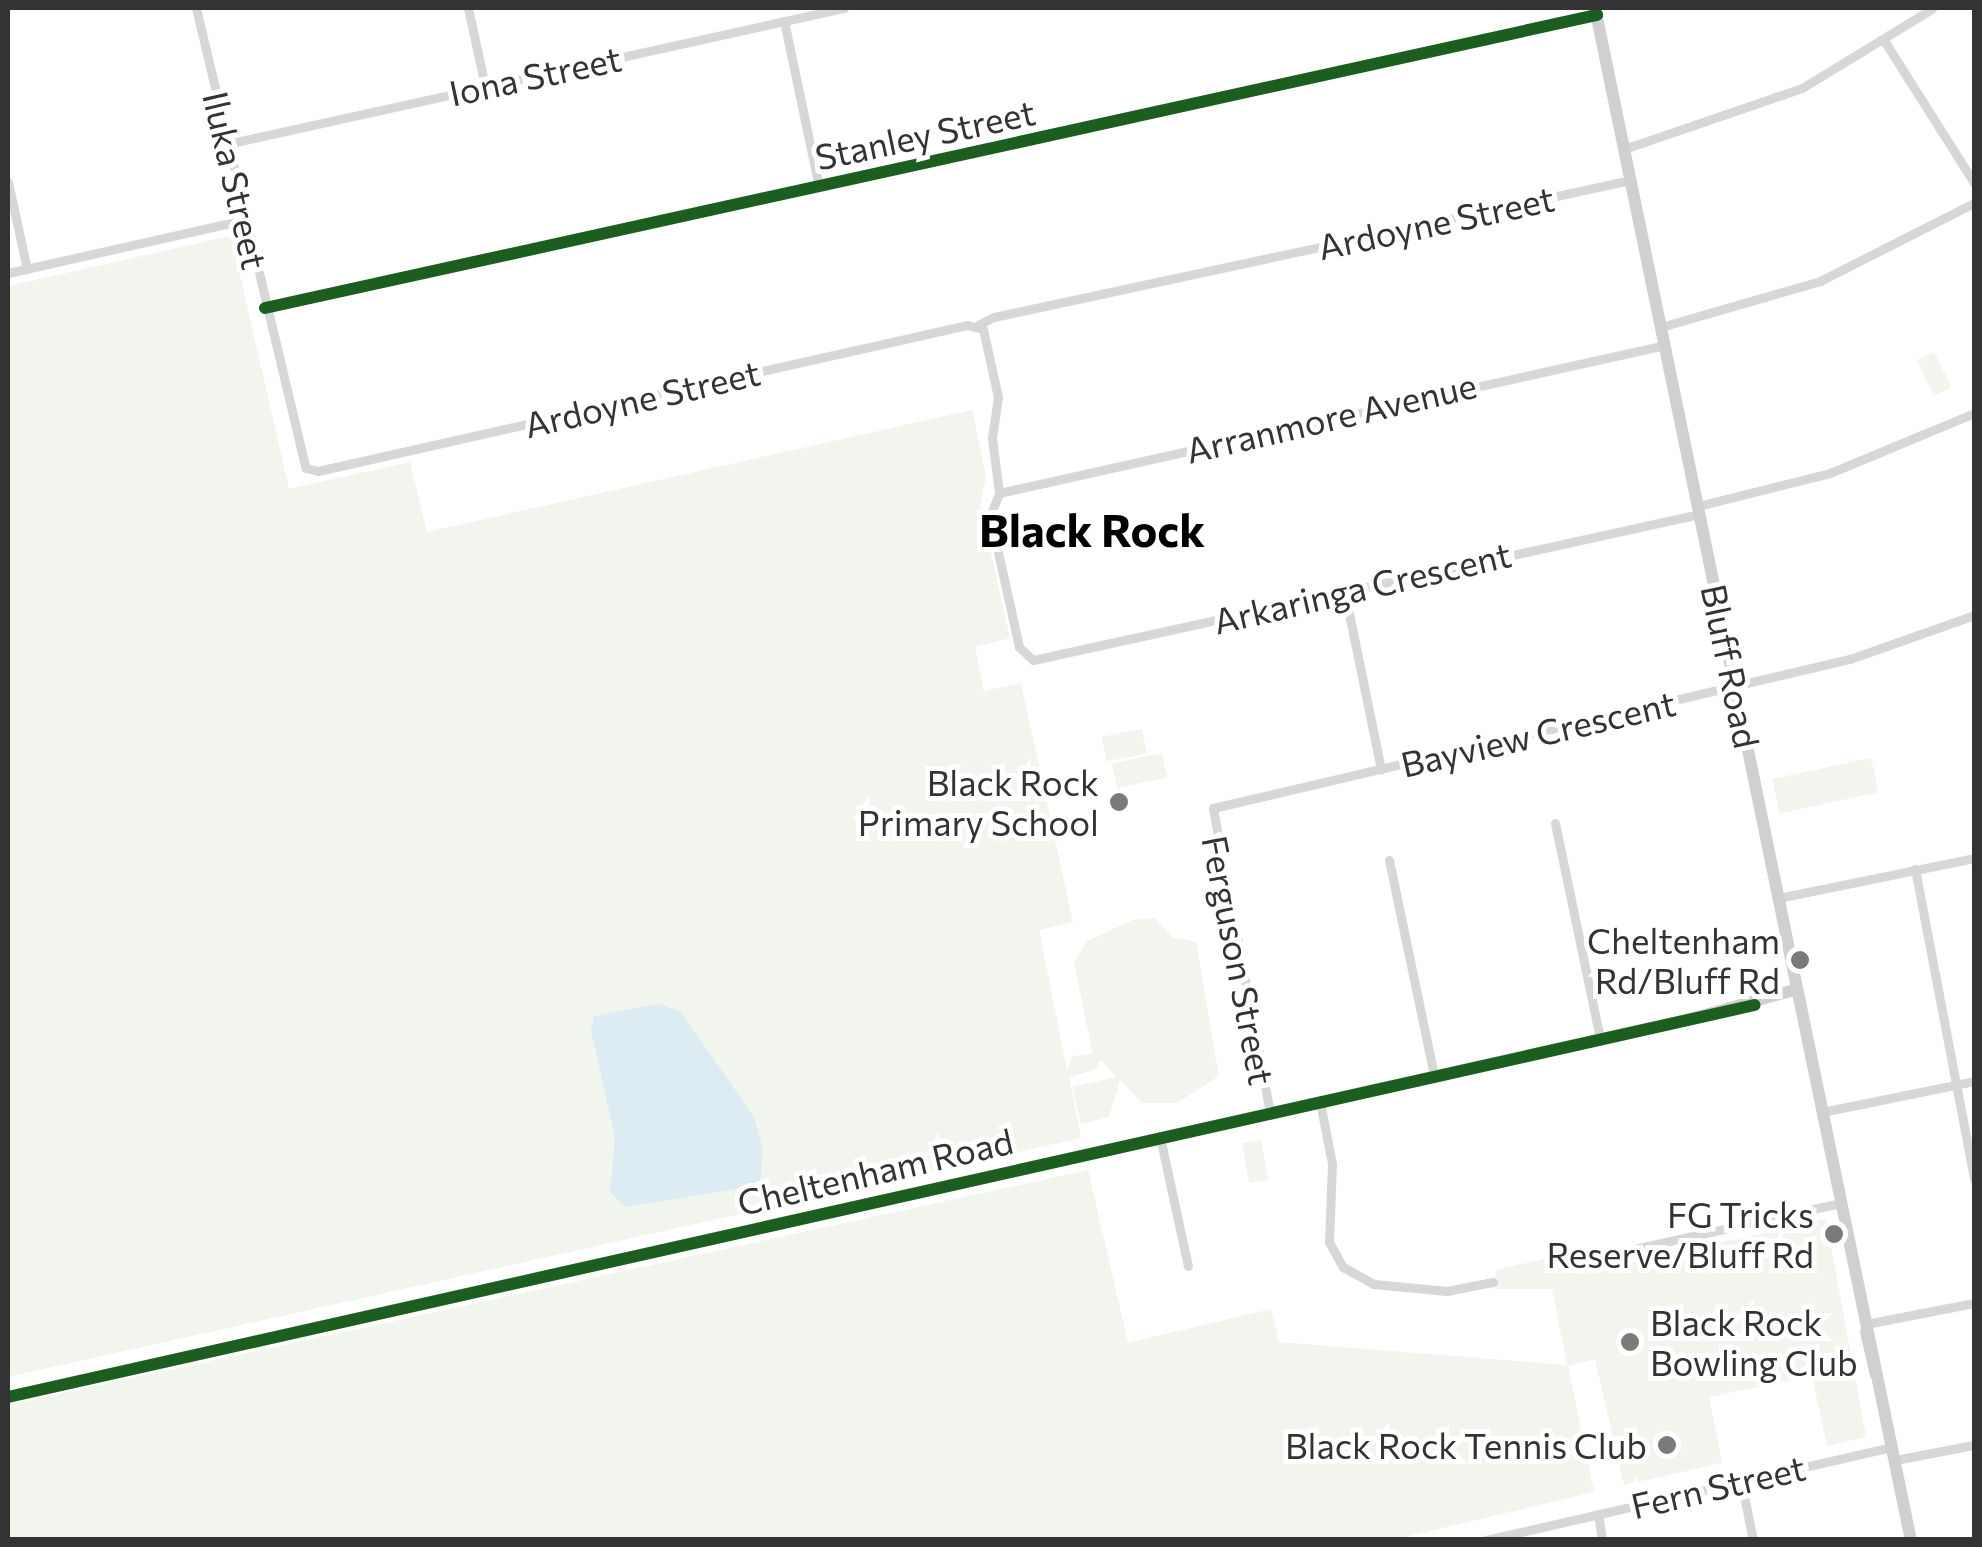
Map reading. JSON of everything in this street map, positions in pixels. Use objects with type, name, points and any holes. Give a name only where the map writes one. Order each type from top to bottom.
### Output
[{"type":"street","name":"Iluka Street","points":[[196,8],[306,468]]},
{"type":"street","points":[[468,8],[485,86]]},
{"type":"street","name":"Iona Street","points":[[227,144],[784,21],[800,12],[844,8]]},
{"type":"street","points":[[1624,149],[1773,100],[1885,42],[1933,8]]},
{"type":"street","name":"Bluff Road","points":[[1596,11],[1866,1324],[1868,1362],[1877,1376],[1911,1540]]},
{"type":"street","name":"Stanley Street","points":[[265,308],[1596,11]]},
{"type":"street","points":[[784,21],[819,187]]},
{"type":"street","points":[[1885,42],[1974,183]]},
{"type":"street","name":"Ardoyne Street","points":[[306,468],[318,471],[1631,180]]},
{"type":"street","points":[[8,182],[27,269]]},
{"type":"street","points":[[1661,327],[1820,281],[1974,203]]},
{"type":"street","points":[[8,273],[244,220]]},
{"type":"street","points":[[980,327],[998,397],[992,438],[1004,492]]},
{"type":"street","name":"Arranmore Avenue","points":[[1004,492],[1665,344]]},
{"type":"street","name":"Arkaringa Crescent","points":[[1004,492],[990,516],[1026,657],[1039,661],[1699,510],[1830,473],[1974,413]]},
{"type":"street","points":[[1344,589],[1381,769]]},
{"type":"street","name":"Bayview Crescent","points":[[1213,808],[1850,659],[1974,615]]},
{"type":"street","name":"Ferguson Street","points":[[1213,808],[1270,1113]]},
{"type":"street","points":[[1555,823],[1600,1039]]},
{"type":"street","points":[[1778,898],[1974,858]]},
{"type":"street","points":[[1390,860],[1434,1076]]},
{"type":"street","points":[[1916,869],[1960,1084],[1974,1179]]},
{"type":"street","name":"Cheltenham Road","points":[[8,1396],[1798,995]]},
{"type":"street","points":[[1822,1112],[1974,1081]]},
{"type":"street","points":[[1320,1102],[1331,1150],[1330,1242],[1344,1267],[1374,1284],[1448,1292],[1493,1282]]},
{"type":"street","points":[[1160,1137],[1188,1266]]},
{"type":"street","points":[[1594,1258],[1840,1203]]},
{"type":"street","points":[[1866,1324],[1974,1303]]},
{"type":"street","name":"Fern Street","points":[[1486,1540],[1741,1481],[1893,1453],[1974,1445]]},
{"type":"street","points":[[1741,1481],[1753,1540]]},
{"type":"street","points":[[1598,1514],[1602,1540]]},
{"type":"shaded area","points":[[231,236],[289,489],[410,462],[427,532],[972,410],[986,477],[980,505],[1010,638],[975,647],[984,691],[1021,683],[1073,922],[1039,930],[1067,1070],[1072,1056],[1093,1054],[1074,963],[1087,941],[1133,920],[1155,918],[1172,937],[1196,942],[1219,1076],[1177,1103],[1142,1103],[1120,1080],[1109,1117],[1081,1124],[1072,1087],[1116,1077],[1101,1060],[1094,1070],[1069,1077],[1081,1138],[8,1377],[8,286]]},
{"type":"shaded area","points":[[1934,352],[1951,387],[1934,395],[1917,360]]},
{"type":"shaded area","points":[[1142,729],[1147,754],[1107,761],[1102,737]]},
{"type":"shaded area","points":[[1162,753],[1167,777],[1117,788],[1112,764]]},
{"type":"shaded area","points":[[1871,758],[1878,792],[1779,813],[1772,779]]},
{"type":"shaded area","points":[[659,1004],[681,1012],[754,1117],[763,1150],[760,1185],[626,1207],[610,1192],[615,1137],[591,1031],[594,1016]]},
{"type":"shaded area","points":[[1261,1140],[1268,1179],[1249,1183],[1242,1143]]},
{"type":"shaded area","points":[[1088,1170],[1128,1343],[1271,1309],[1279,1342],[1567,1365],[1552,1289],[1494,1289],[1496,1270],[1577,1251],[1581,1274],[1826,1219],[1866,1437],[1827,1446],[1812,1376],[1709,1397],[1722,1463],[1624,1485],[1595,1359],[1568,1366],[1594,1492],[1396,1539],[8,1540],[8,1405]]},
{"type":"cycle path","points":[[265,308],[1597,15]]},
{"type":"cycle path","points":[[8,1397],[1755,1005]]},
{"type":"place","name":"Black Rock Primary School","points":[[1119,802]]},
{"type":"place","name":"Cheltenham Rd/Bluff Rd","points":[[1800,960]]},
{"type":"place","name":"FG Tricks Reserve/Bluff Rd","points":[[1834,1234]]},
{"type":"place","name":"Black Rock Bowling Club","points":[[1630,1342]]},
{"type":"place","name":"Black Rock Tennis Club","points":[[1667,1445]]},
{"type":"district","name":"Black Rock","points":[[1092,529]]}]
